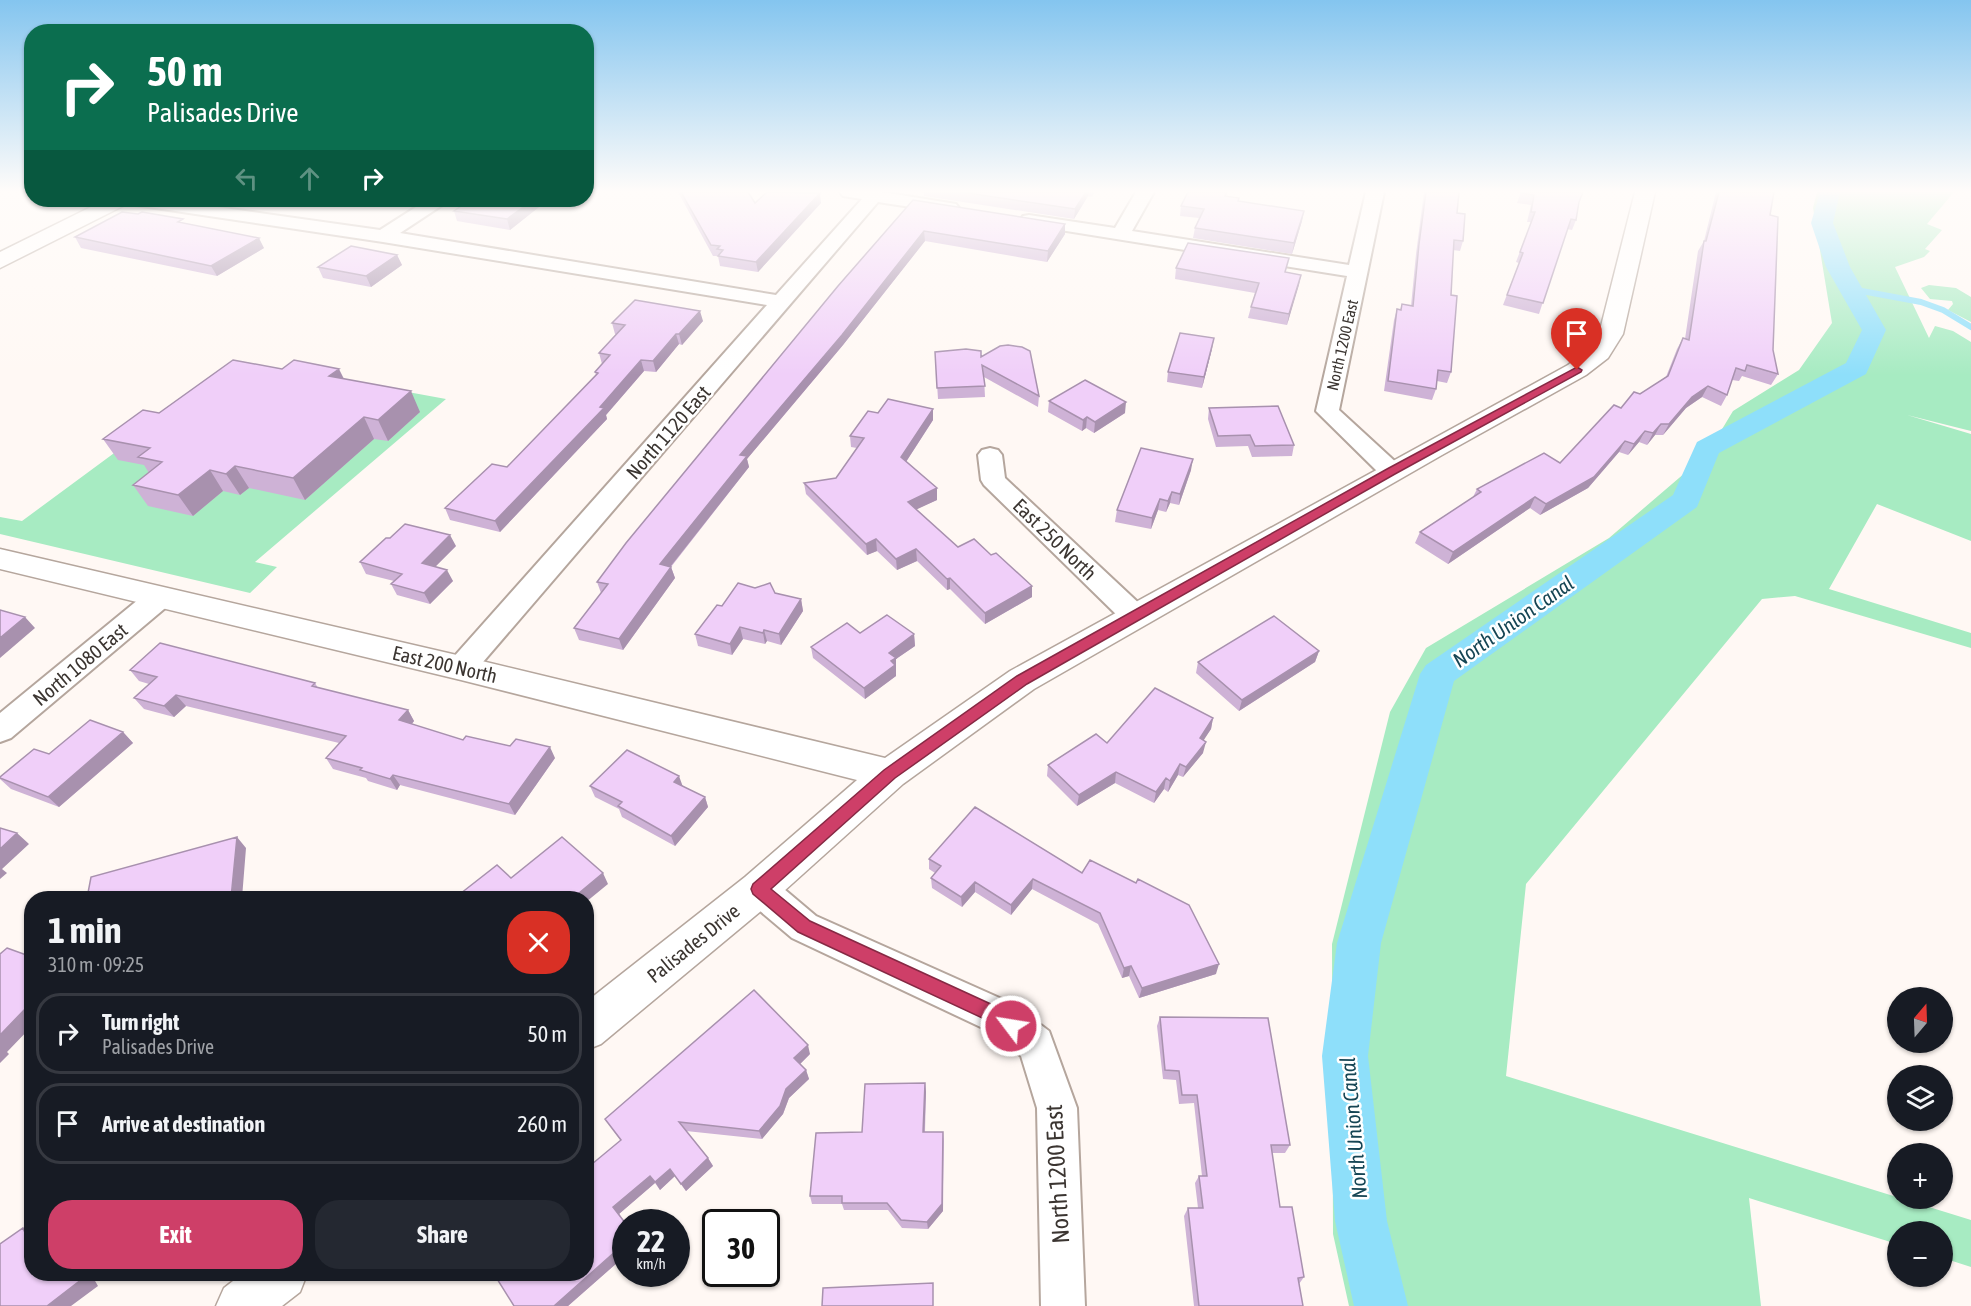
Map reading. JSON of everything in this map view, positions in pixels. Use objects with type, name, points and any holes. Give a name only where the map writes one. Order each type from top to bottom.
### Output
[{"type":"street","points":[[0,261],[16,253]]},
{"type":"street","points":[[485,253],[782,302]]},
{"type":"street","name":"North 1120 East","points":[[461,668],[825,253]]},
{"type":"street","points":[[1239,253],[1358,272]]},
{"type":"street","name":"North 1200 East","points":[[1362,253],[1327,411],[1391,471]]},
{"type":"street","name":"Palisades Drive","points":[[594,1023],[759,889],[890,774],[1022,680],[1391,471],[1577,370],[1599,353],[1611,334],[1630,253]]},
{"type":"street","name":"East 250 North","points":[[990,455],[993,480],[1134,615]]},
{"type":"street","name":"East 200 North","points":[[0,559],[461,668],[890,774]]},
{"type":"street","name":"North 1080 East","points":[[0,730],[160,597]]},
{"type":"street","name":"North 1200 East","points":[[759,889],[804,927],[1000,1017],[1036,1044],[1057,1108],[1063,1306]]},
{"type":"street","points":[[242,1306],[273,1281]]},
{"type":"green space","points":[[1820,253],[1928,253],[1924,257],[1895,267],[1929,338],[1935,326],[1953,331],[1971,342],[1971,431],[1907,415],[1971,434],[1971,541],[1877,504],[1829,589],[1971,633],[1971,648],[1795,596],[1762,599],[1526,884],[1506,1076],[1887,1194],[1887,1209],[1935,1209],[1971,1220],[1971,1267],[1953,1261],[1953,1221],[1887,1221],[1887,1241],[1749,1198],[1761,1306],[1349,1306],[1333,1234],[1332,944],[1390,712],[1426,648],[1609,538],[1707,454],[1733,411],[1799,370],[1832,323]]},
{"type":"green space","points":[[1929,285],[1956,288],[1971,297],[1971,322],[1948,310],[1953,304],[1952,301],[1930,299],[1921,288]]},
{"type":"green space","points":[[239,361],[446,399],[255,562],[277,567],[250,593],[0,534],[0,517],[22,521]]},
{"type":"building","points":[[150,253],[233,253],[211,266]]},
{"type":"building","points":[[340,253],[397,255],[366,276],[318,267]]},
{"type":"building","points":[[721,253],[764,253],[756,262],[718,256]]},
{"type":"building","points":[[867,253],[907,253],[842,335],[740,455],[747,456],[660,564],[671,567],[619,639],[574,628],[608,584],[597,582],[626,543]]},
{"type":"building","points":[[1183,253],[1255,253],[1289,258],[1285,272],[1301,275],[1289,314],[1251,307],[1259,283],[1176,268]]},
{"type":"building","points":[[1418,253],[1453,253],[1451,295],[1457,296],[1451,372],[1438,370],[1436,389],[1388,381],[1397,309],[1401,310],[1402,304],[1413,306]]},
{"type":"building","points":[[1523,253],[1560,253],[1543,303],[1507,295]]},
{"type":"building","points":[[1702,253],[1777,253],[1773,350],[1778,374],[1747,365],[1745,371],[1736,368],[1727,395],[1708,386],[1692,397],[1669,424],[1661,424],[1653,433],[1645,431],[1634,444],[1625,441],[1594,477],[1546,504],[1535,497],[1453,552],[1420,532],[1481,492],[1477,489],[1544,453],[1560,463],[1614,405],[1621,408],[1634,392],[1640,394],[1668,376],[1683,338],[1689,340]]},
{"type":"building","points":[[635,300],[700,311],[653,361],[641,360],[600,407],[604,408],[495,521],[445,508],[492,464],[507,467],[598,373],[595,372],[610,355],[599,353],[625,325],[612,323]]},
{"type":"building","points":[[1180,333],[1214,338],[1204,377],[1168,372]]},
{"type":"building","points":[[1008,345],[1030,351],[1039,396],[982,365],[985,386],[937,388],[935,352],[966,349],[981,351],[981,357],[1000,346]]},
{"type":"building","points":[[233,360],[282,369],[294,360],[339,369],[329,376],[411,391],[378,420],[364,417],[293,478],[235,466],[226,474],[210,470],[178,495],[133,485],[162,462],[138,457],[150,448],[103,439],[143,410],[159,413]]},
{"type":"building","points":[[1085,380],[1126,402],[1095,422],[1087,417],[1083,420],[1049,401]]},
{"type":"building","points":[[888,399],[933,409],[901,457],[937,488],[908,502],[958,547],[974,539],[991,555],[996,553],[1032,586],[985,613],[950,578],[947,579],[916,549],[896,559],[876,539],[866,544],[804,483],[836,478],[864,438],[850,436],[868,411],[878,413]]},
{"type":"building","points":[[1278,406],[1294,445],[1255,446],[1250,435],[1218,436],[1209,408]]},
{"type":"building","points":[[1141,448],[1193,459],[1180,494],[1172,492],[1168,501],[1160,499],[1152,518],[1117,510]]},
{"type":"building","points":[[405,524],[450,535],[422,563],[447,570],[424,593],[391,584],[402,574],[360,562]]},
{"type":"building","points":[[738,583],[755,588],[770,583],[775,593],[801,599],[779,634],[764,630],[763,633],[740,627],[730,644],[695,634],[717,605],[722,606]]},
{"type":"building","points":[[0,610],[25,617],[0,638]]},
{"type":"building","points":[[887,615],[914,634],[889,653],[896,658],[891,661],[895,665],[864,688],[811,647],[847,623],[860,633]]},
{"type":"building","points":[[1274,616],[1319,651],[1242,700],[1198,662]]},
{"type":"building","points":[[160,643],[315,683],[312,686],[408,710],[399,720],[463,740],[466,736],[510,746],[516,739],[550,747],[509,804],[393,775],[390,779],[326,758],[346,736],[176,695],[164,706],[134,698],[157,677],[130,670]]},
{"type":"building","points":[[1155,688],[1213,718],[1200,738],[1206,742],[1186,767],[1180,764],[1170,781],[1166,778],[1156,792],[1116,772],[1079,795],[1048,765],[1096,734],[1107,743]]},
{"type":"building","points":[[90,720],[123,732],[48,797],[0,778],[34,749],[49,754]]},
{"type":"building","points":[[627,750],[679,776],[674,782],[705,797],[671,836],[618,806],[622,802],[590,786]]},
{"type":"building","points":[[975,807],[1082,873],[1090,860],[1136,883],[1138,879],[1189,905],[1219,964],[1142,988],[1131,966],[1124,968],[1100,913],[1033,879],[1011,905],[975,882],[961,897],[931,878],[941,866],[929,859]]},
{"type":"building","points":[[0,828],[17,833],[0,849]]},
{"type":"building","points":[[237,837],[232,891],[88,891],[91,877]]},
{"type":"building","points":[[562,837],[603,873],[581,891],[464,891],[497,865],[511,878]]},
{"type":"building","points":[[7,948],[24,954],[24,1010],[0,1035],[0,954]]},
{"type":"building","points":[[754,990],[808,1045],[794,1058],[806,1070],[786,1089],[780,1106],[759,1131],[679,1122],[708,1158],[681,1184],[670,1169],[655,1182],[650,1176],[613,1207],[612,1254],[594,1270],[594,1162],[621,1140],[605,1119]]},
{"type":"building","points":[[1160,1017],[1268,1018],[1290,1145],[1271,1145],[1280,1207],[1292,1207],[1304,1277],[1298,1278],[1303,1306],[1199,1306],[1188,1208],[1203,1208],[1199,1176],[1207,1176],[1197,1095],[1182,1095],[1179,1071],[1165,1070]]},
{"type":"building","points":[[925,1083],[923,1132],[943,1132],[942,1204],[927,1222],[901,1220],[887,1203],[842,1203],[842,1196],[810,1196],[816,1133],[862,1132],[865,1084]]},
{"type":"building","points":[[23,1228],[24,1281],[79,1281],[47,1306],[0,1306],[0,1244]]},
{"type":"building","points":[[498,1281],[582,1281],[554,1306],[514,1306]]},
{"type":"building","points":[[933,1283],[933,1306],[822,1306],[823,1288]]},
{"type":"waterway","name":"North Union Canal","points":[[1381,1306],[1361,1221],[1345,1056],[1359,943],[1438,674],[1686,500],[1707,448],[1857,368],[1874,330],[1838,267],[1833,253]]},
{"type":"waterway","points":[[1851,289],[1921,302],[1943,310],[1971,327]]},
{"type":"route","points":[[1011,1026],[1000,1017],[804,927],[759,889],[890,774],[1022,680],[1391,471],[1577,370]]}]
